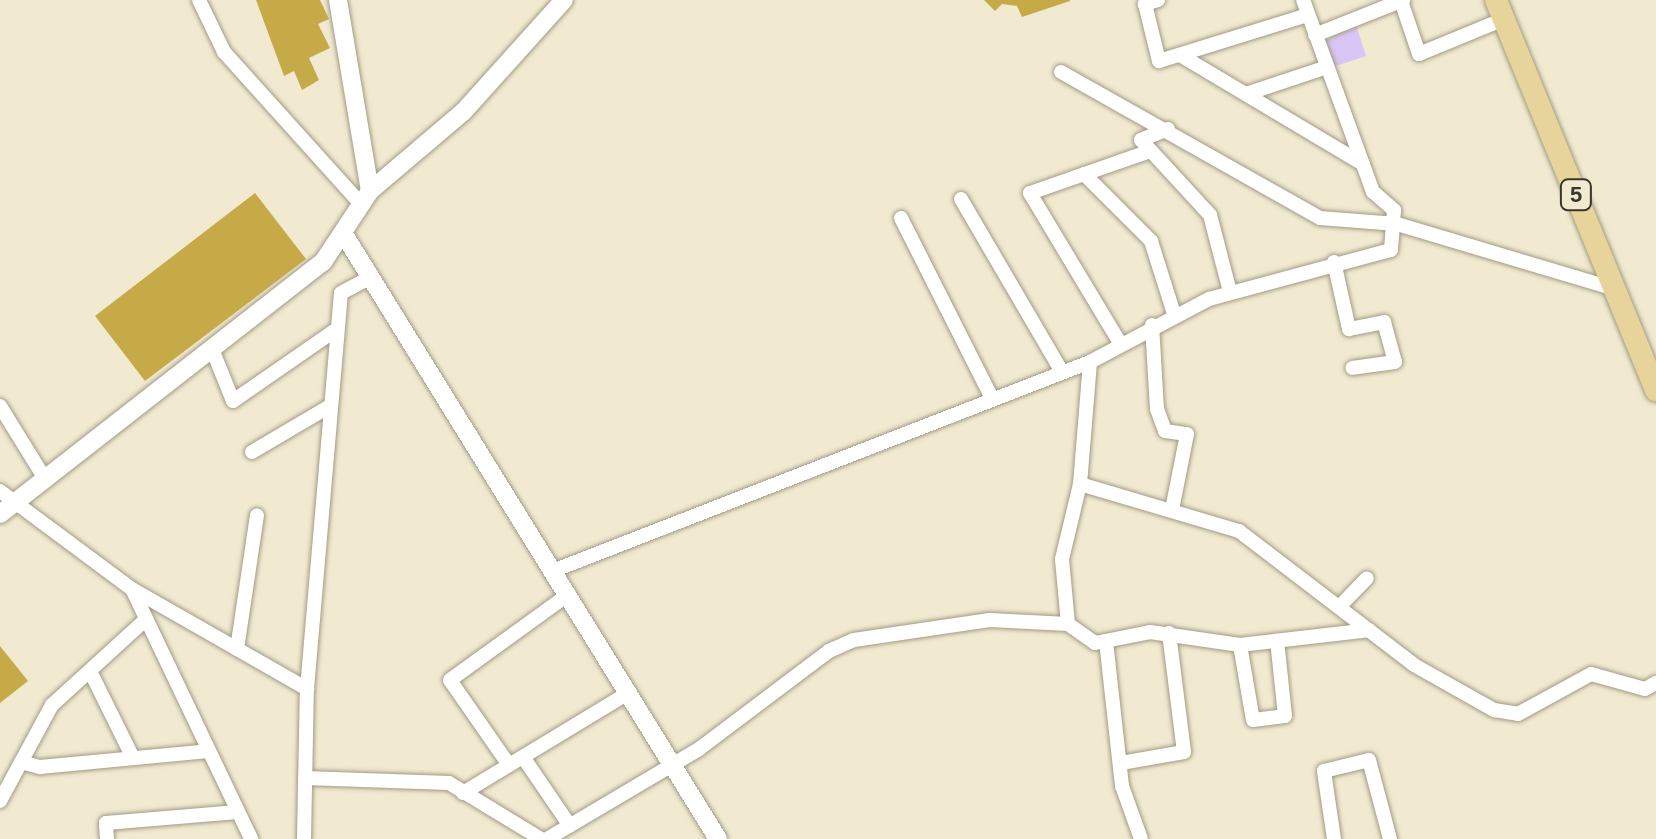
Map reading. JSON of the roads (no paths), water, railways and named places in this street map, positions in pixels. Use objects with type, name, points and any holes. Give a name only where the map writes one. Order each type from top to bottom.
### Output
[{"type":"main road","name":"5","points":[[1500,10],[1656,390]]},
{"type":"street","points":[[199,0],[224,52],[365,198]]},
{"type":"street","points":[[338,0],[365,198]]},
{"type":"street","points":[[306,689],[132,588],[5,503],[45,479],[324,262],[345,236],[365,198],[464,112],[564,0]]},
{"type":"street","points":[[555,570],[1090,362],[1174,314],[1230,292],[1390,250],[1397,224],[1363,164],[1305,8],[1159,61],[1145,4],[1158,0]]},
{"type":"street","points":[[1315,35],[1402,0],[1419,54],[1500,10]]},
{"type":"street","points":[[1180,54],[1363,164]]},
{"type":"street","points":[[1246,94],[1327,68]]},
{"type":"street","points":[[1061,72],[1320,218],[1397,224],[1615,289]]},
{"type":"street","points":[[1168,129],[1141,140],[1210,216],[1230,292]]},
{"type":"street","points":[[1120,344],[1030,193],[1150,151]]},
{"type":"street","points":[[1084,174],[1150,241],[1174,314]]},
{"type":"street","points":[[962,198],[1062,372]]},
{"type":"street","points":[[901,218],[992,398]]},
{"type":"street","points":[[345,236],[718,839]]},
{"type":"street","points":[[1334,262],[1349,329],[1384,322],[1394,362],[1352,368]]},
{"type":"street","points":[[304,839],[306,689],[341,293],[371,276]]},
{"type":"street","points":[[1152,326],[1157,409],[1165,431],[1187,434],[1172,510]]},
{"type":"street","points":[[212,349],[233,401],[338,329]]},
{"type":"street","points":[[1068,624],[1062,559],[1080,484],[1090,362]]},
{"type":"street","points":[[0,406],[45,479]]},
{"type":"street","points":[[252,452],[330,406]]},
{"type":"street","points":[[1080,484],[1239,531],[1341,605],[1414,665],[1494,710],[1518,714],[1590,674],[1645,689],[1656,684]]},
{"type":"street","points":[[237,649],[257,515]]},
{"type":"street","points":[[1341,605],[1366,578]]},
{"type":"street","points":[[132,588],[143,622],[251,839]]},
{"type":"street","points":[[509,766],[450,680],[569,594]]},
{"type":"street","points":[[305,778],[436,781],[544,839],[672,764],[829,651],[854,640],[990,620],[1068,624],[1096,643],[1169,633],[1240,645],[1370,630]]},
{"type":"street","points":[[0,801],[52,705],[143,622]]},
{"type":"street","points":[[1121,763],[1184,752],[1169,633]]},
{"type":"street","points":[[1240,645],[1253,720],[1285,716],[1277,640]]},
{"type":"street","points":[[1106,641],[1121,763],[1140,839]]},
{"type":"street","points":[[90,671],[133,758]]},
{"type":"street","points":[[463,793],[630,692]]},
{"type":"street","points":[[21,762],[40,768],[208,751]]},
{"type":"street","points":[[523,757],[570,826]]},
{"type":"street","points":[[1334,839],[1324,771],[1369,760],[1390,839]]},
{"type":"street","points":[[108,839],[106,823],[238,812]]}]
